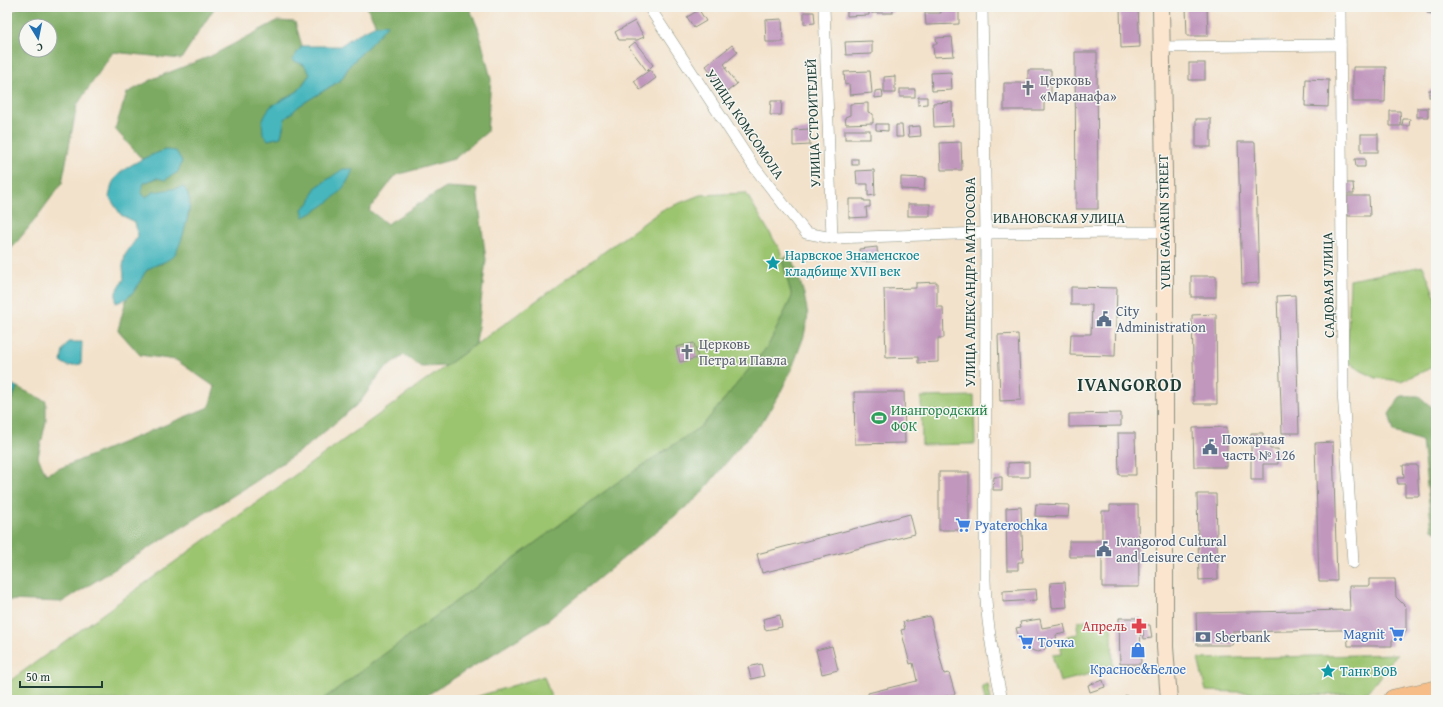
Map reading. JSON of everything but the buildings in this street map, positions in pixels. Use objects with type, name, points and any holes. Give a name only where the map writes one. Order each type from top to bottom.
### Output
[{"type":"highway","points":[[1394,700],[1429,695]]},
{"type":"street","name":"УЛИЦА КОМСОМОЛА","points":[[649,7],[752,164],[806,233],[832,238]]},
{"type":"street","name":"УЛИЦА СТРОИТЕЛЕЙ","points":[[824,7],[832,238]]},
{"type":"street","name":"УЛИЦА АЛЕКСАНДРА МАТРОСОВА","points":[[982,7],[986,233],[986,610],[992,652],[1002,700]]},
{"type":"street","name":"YURI GAGARIN STREET","points":[[1161,7],[1165,232],[1165,647],[1169,700]]},
{"type":"street","name":"САДОВАЯ УЛИЦА","points":[[1340,7],[1344,347],[1343,390],[1353,563]]},
{"type":"street","points":[[1161,47],[1340,45]]},
{"type":"street","name":"ИВАНОВСКАЯ УЛИЦА","points":[[832,238],[986,233],[1165,232]]},
{"type":"green space","points":[[24,7],[215,7],[181,59],[113,52],[77,105],[62,183],[7,254],[7,15],[19,8]]},
{"type":"green space","points":[[367,7],[469,7],[478,28],[491,79],[487,132],[454,159],[396,175],[369,210],[387,224],[446,187],[477,189],[486,260],[476,344],[446,366],[421,367],[404,355],[382,371],[360,402],[311,443],[255,482],[62,602],[7,600],[7,404],[12,399],[17,387],[46,401],[46,421],[38,457],[46,474],[209,407],[215,387],[176,360],[140,355],[118,330],[126,300],[138,286],[145,272],[154,265],[162,264],[186,224],[189,213],[190,199],[153,192],[146,197],[141,193],[144,183],[157,178],[165,150],[142,159],[115,129],[127,93],[155,78],[211,56],[277,21],[295,22],[302,46],[292,60],[304,65],[310,74],[298,91],[270,107],[268,140],[281,137],[285,119],[299,106],[341,80],[350,65],[387,24],[376,25]]},
{"type":"green space","points":[[746,193],[780,250],[792,297],[768,346],[703,425],[615,484],[322,700],[7,700],[7,683],[662,210],[700,195]]},
{"type":"green space","points":[[791,253],[804,294],[808,315],[804,336],[791,371],[779,395],[762,422],[739,447],[698,497],[548,620],[419,700],[322,700],[615,484],[703,425],[768,346],[792,297],[782,260]]},
{"type":"green space","points":[[1423,266],[1436,298],[1436,366],[1401,381],[1376,378],[1347,361],[1350,280]]},
{"type":"green space","points":[[974,396],[975,444],[922,445],[921,397]]},
{"type":"green space","points":[[1401,396],[1419,396],[1436,411],[1436,532],[1432,529],[1422,441],[1394,432],[1389,414]]},
{"type":"green space","points":[[1105,620],[1110,623],[1113,668],[1060,682],[1052,655],[1062,654],[1060,642],[1067,641],[1067,636],[1078,634],[1077,626],[1079,621]]},
{"type":"green space","points":[[1397,654],[1368,692],[1331,695],[1206,691],[1198,659]]},
{"type":"green space","points":[[544,676],[552,700],[466,700]]},
{"type":"green space","points":[[988,684],[991,700],[985,700],[982,686]]},
{"type":"water","points":[[388,24],[350,65],[341,80],[299,106],[285,119],[281,137],[268,140],[263,134],[262,121],[270,107],[298,91],[310,74],[304,65],[292,60],[302,46],[340,46],[356,35],[376,25]]},
{"type":"water","points":[[165,150],[176,151],[182,161],[178,172],[165,180],[157,178],[144,183],[141,193],[146,197],[153,192],[184,187],[190,203],[183,235],[175,254],[165,262],[153,266],[146,271],[132,294],[116,303],[116,292],[124,279],[123,266],[125,255],[138,236],[135,222],[121,215],[109,197],[112,184],[121,172],[128,167]]},
{"type":"water","points":[[343,169],[353,169],[350,177],[340,192],[319,209],[304,217],[302,209],[310,202],[315,188]]},
{"type":"water","points":[[68,342],[82,342],[81,364],[68,366],[61,362],[63,350]]},
{"type":"water","points":[[7,382],[17,387],[12,399],[7,404]]},
{"type":"place","name":"Церковь «Маранафа»","points":[[1028,88]]},
{"type":"place","name":"Нарвское Знаменское кладбище XVII век","points":[[773,263]]},
{"type":"place","name":"City Administration","points":[[1104,319]]},
{"type":"place","name":"Церковь Петра и Павла","points":[[687,352]]},
{"type":"place","name":"Ивангородский ФОК","points":[[879,418]]},
{"type":"place","name":"Пожарная часть № 126","points":[[1210,447]]},
{"type":"place","name":"Pyaterochka","points":[[963,525]]},
{"type":"place","name":"Ivangorod Cultural and Leisure Center","points":[[1104,549]]},
{"type":"place","name":"Апрель","points":[[1139,626]]},
{"type":"place","name":"Magnit","points":[[1397,634]]},
{"type":"place","name":"Sberbank","points":[[1203,637]]},
{"type":"place","name":"Точка","points":[[1026,642]]},
{"type":"place","name":"Красное&Белое","points":[[1138,650]]},
{"type":"place","name":"Танк ВОВ","points":[[1328,671]]},
{"type":"district","name":"IVANGOROD","points":[[1130,384]]}]
